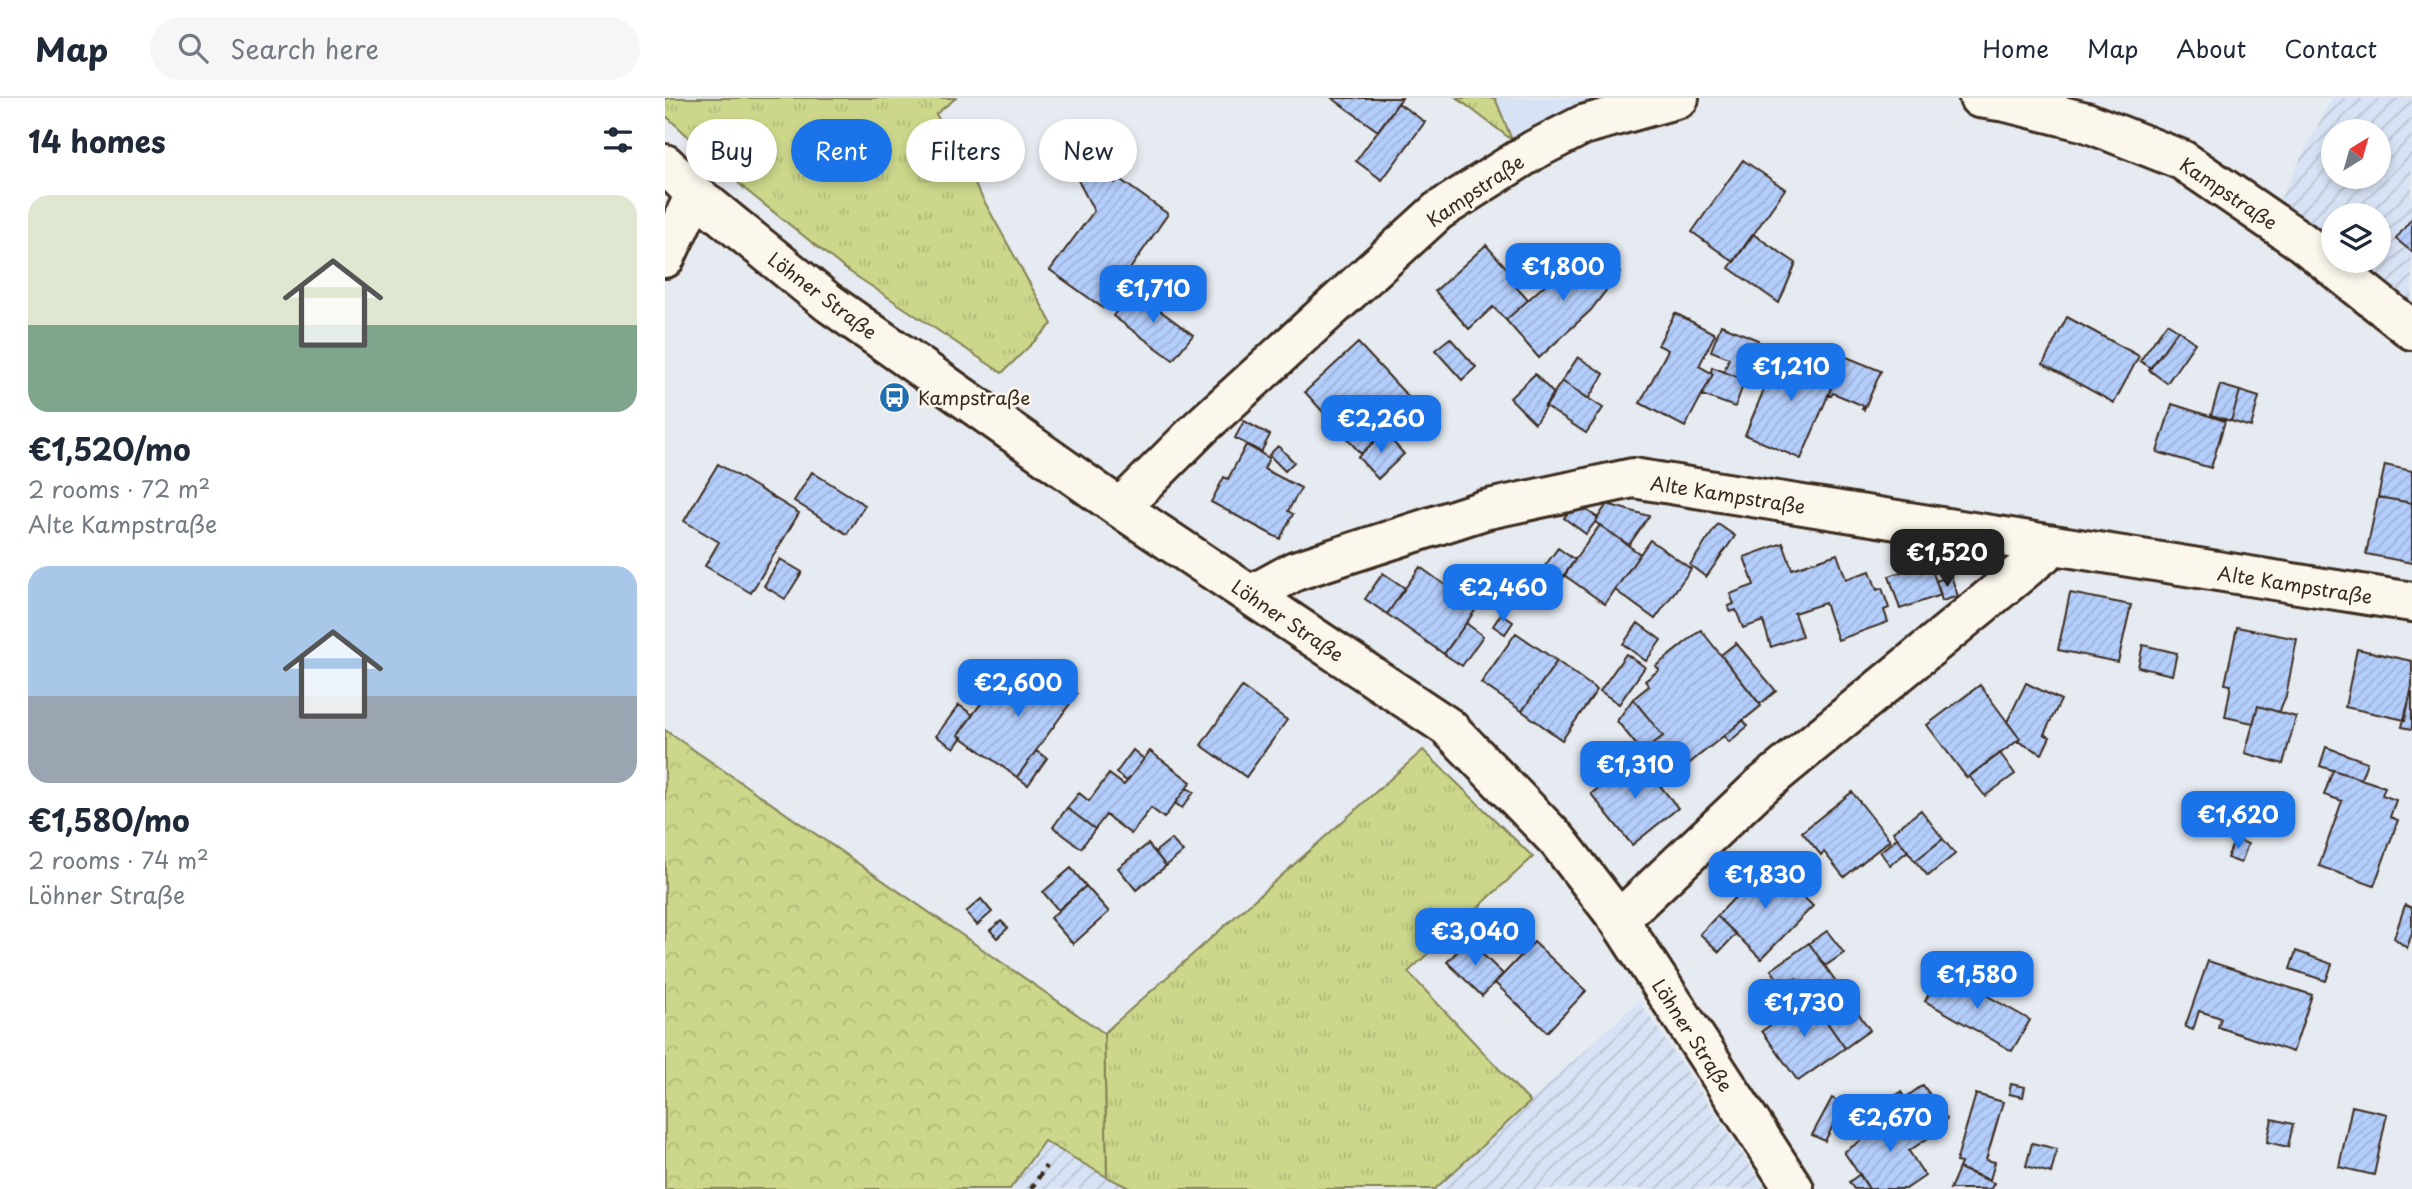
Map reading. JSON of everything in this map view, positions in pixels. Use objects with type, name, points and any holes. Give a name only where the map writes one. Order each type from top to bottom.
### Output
[{"type":"street","name":"Kampstraße","points":[[1120,508],[1202,426],[1437,211],[1534,150],[1583,125],[1679,98]]},
{"type":"street","name":"Kampstraße","points":[[1979,98],[2086,122],[2182,160],[2301,242],[2412,330]]},
{"type":"street","name":"Löhner Straße","points":[[665,164],[695,194],[829,303],[1120,508],[1448,727],[1558,841],[1619,920],[1794,1189]]},
{"type":"street","points":[[665,258],[695,194]]},
{"type":"street","name":"Alte Kampstraße","points":[[1251,595],[1295,571],[1484,510],[1633,478],[2412,602]]},
{"type":"street","points":[[1619,920],[1760,787],[2053,546]]},
{"type":"path","points":[[1031,1189],[1046,1166]]},
{"type":"shaded area","points":[[1495,98],[1611,98],[1570,112],[1512,140]]},
{"type":"shaded area","points":[[2332,98],[2412,98],[2412,310],[2367,273],[2391,273],[2391,203],[2321,203],[2321,235],[2279,201],[2321,119],[2321,189],[2391,189],[2391,119],[2321,119]]},
{"type":"shaded area","points":[[1639,1001],[1766,1189],[1435,1189]]},
{"type":"shaded area","points":[[1044,1141],[1107,1177],[1131,1189],[1010,1189]]},
{"type":"green space","points":[[665,98],[956,98],[936,114],[939,119],[906,119],[906,182],[974,182],[1052,324],[1002,373],[844,268],[737,182],[777,182],[777,119],[686,119],[686,134],[665,115]]},
{"type":"green space","points":[[1457,98],[1495,98],[1512,140]]},
{"type":"green space","points":[[665,730],[1104,1033],[1107,1177],[1044,1141],[1010,1189],[665,1189]]},
{"type":"green space","points":[[1423,750],[1533,857],[1408,972],[1530,1102],[1435,1189],[1131,1189],[1107,1177],[1104,1033]]},
{"type":"building","points":[[1332,98],[1402,98],[1378,131]]},
{"type":"building","points":[[1398,103],[1425,122],[1382,180],[1356,161]]},
{"type":"building","points":[[1743,160],[1785,189],[1734,262],[1692,232]]},
{"type":"building","points":[[1079,182],[1124,182],[1168,214],[1103,308],[1050,270],[1094,211]]},
{"type":"building","points":[[2412,218],[2412,252],[2396,239]]},
{"type":"building","points":[[1753,234],[1796,263],[1779,303],[1729,268]]},
{"type":"building","points":[[1486,245],[1520,283],[1516,287],[1528,300],[1506,320],[1493,307],[1469,329],[1435,291]]},
{"type":"building","points":[[1598,248],[1620,272],[1591,310],[1539,358],[1506,320],[1558,273],[1563,279]]},
{"type":"building","points":[[1132,290],[1193,335],[1173,360],[1113,316]]},
{"type":"building","points":[[1675,313],[1715,334],[1699,366],[1713,374],[1685,427],[1640,403],[1668,350],[1658,345]]},
{"type":"building","points":[[2067,317],[2139,356],[2114,403],[2043,364]]},
{"type":"building","points":[[2167,323],[2178,330],[2151,368],[2140,361]]},
{"type":"building","points":[[1721,325],[1758,340],[1743,379],[1724,372],[1729,358],[1711,351]]},
{"type":"building","points":[[2178,330],[2195,343],[2167,383],[2149,370]]},
{"type":"building","points":[[1450,338],[1476,367],[1462,380],[1435,350]]},
{"type":"building","points":[[1358,343],[1415,404],[1361,454],[1305,392]]},
{"type":"building","points":[[1781,348],[1838,372],[1801,459],[1745,435]]},
{"type":"building","points":[[1844,356],[1881,371],[1864,410],[1864,406],[1833,393],[1828,395]]},
{"type":"building","points":[[1578,357],[1604,374],[1588,399],[1562,381]]},
{"type":"building","points":[[1712,367],[1745,380],[1735,407],[1702,395],[1713,374]]},
{"type":"building","points":[[1535,374],[1554,394],[1535,423],[1510,398]]},
{"type":"building","points":[[1562,381],[1603,408],[1586,433],[1545,406]]},
{"type":"building","points":[[2220,385],[2240,391],[2231,421],[2211,415]]},
{"type":"building","points":[[2240,391],[2259,397],[2251,427],[2231,421]]},
{"type":"building","points":[[2172,404],[2225,421],[2211,468],[2157,452]]},
{"type":"building","points":[[1244,421],[1270,435],[1261,452],[1235,438]]},
{"type":"building","points":[[1384,432],[1404,454],[1378,479],[1358,457]]},
{"type":"building","points":[[1246,445],[1269,458],[1264,469],[1301,488],[1288,511],[1293,514],[1280,539],[1211,502],[1224,477],[1228,479]]},
{"type":"building","points":[[1278,446],[1294,462],[1285,471],[1269,455]]},
{"type":"building","points":[[718,464],[799,513],[751,593],[705,566],[719,542],[684,521]]},
{"type":"building","points":[[2385,465],[2412,471],[2412,503],[2378,497]]},
{"type":"building","points":[[812,472],[865,505],[847,534],[794,501]]},
{"type":"building","points":[[2378,497],[2412,503],[2412,563],[2366,554]]},
{"type":"building","points":[[1607,504],[1649,516],[1629,545],[1595,522]]},
{"type":"building","points":[[1582,507],[1598,518],[1586,534],[1564,518],[1571,509]]},
{"type":"building","points":[[1718,524],[1735,536],[1706,577],[1690,565]]},
{"type":"building","points":[[1600,525],[1640,554],[1605,604],[1564,575]]},
{"type":"building","points":[[1650,540],[1691,569],[1655,619],[1615,590]]},
{"type":"building","points":[[1783,543],[1792,569],[1837,554],[1846,579],[1870,571],[1877,590],[1882,588],[1889,608],[1884,610],[1888,622],[1838,640],[1825,603],[1794,613],[1802,636],[1771,647],[1763,621],[1743,628],[1736,610],[1730,612],[1728,606],[1734,604],[1730,594],[1754,585],[1744,557]]},
{"type":"building","points":[[1558,548],[1575,560],[1560,582],[1542,570]]},
{"type":"building","points":[[780,559],[802,572],[785,599],[764,586]]},
{"type":"building","points":[[1929,562],[1941,595],[1900,609],[1889,576]]},
{"type":"building","points":[[1420,567],[1477,608],[1444,654],[1387,614]]},
{"type":"building","points":[[1383,573],[1405,588],[1387,614],[1365,599]]},
{"type":"building","points":[[1951,576],[1958,596],[1942,601],[1936,581]]},
{"type":"building","points":[[2070,593],[2131,605],[2118,662],[2058,650]]},
{"type":"building","points":[[1501,614],[1513,622],[1505,634],[1493,626]]},
{"type":"building","points":[[1466,623],[1483,636],[1462,666],[1444,654]]},
{"type":"building","points":[[1638,623],[1661,640],[1646,661],[1623,644]]},
{"type":"building","points":[[2237,627],[2297,639],[2286,696],[2279,712],[2258,706],[2253,723],[2225,717],[2231,685],[2225,684]]},
{"type":"building","points":[[1701,630],[1761,706],[1661,786],[1637,757],[1663,736],[1633,699],[1649,686],[1645,681],[1659,670],[1656,666]]},
{"type":"building","points":[[1516,633],[1557,661],[1522,711],[1481,683]]},
{"type":"building","points":[[1736,643],[1776,691],[1760,704],[1721,655]]},
{"type":"building","points":[[2143,645],[2177,653],[2172,675],[2138,667]]},
{"type":"building","points":[[2357,649],[2412,661],[2412,686],[2405,720],[2345,707]]},
{"type":"building","points":[[1626,654],[1645,667],[1619,704],[1600,691]]},
{"type":"building","points":[[1557,661],[1597,690],[1562,740],[1522,711]]},
{"type":"building","points":[[1035,663],[1077,694],[1017,777],[958,735],[995,684],[1012,696]]},
{"type":"building","points":[[2026,683],[2061,700],[2044,734],[2050,737],[2042,754],[2017,741],[2020,739],[2007,722]]},
{"type":"building","points":[[1980,685],[2020,739],[1967,778],[1927,725]]},
{"type":"building","points":[[1242,687],[1287,720],[1246,777],[1201,745]]},
{"type":"building","points":[[2412,692],[2412,729],[2402,727]]},
{"type":"building","points":[[1633,699],[1663,736],[1642,752],[1617,721]]},
{"type":"building","points":[[959,705],[973,715],[958,735],[962,737],[954,748],[936,736]]},
{"type":"building","points":[[2258,706],[2296,717],[2283,764],[2245,753]]},
{"type":"building","points":[[1743,720],[1748,726],[1729,742],[1724,736]]},
{"type":"building","points":[[2326,747],[2367,762],[2361,779],[2320,766]]},
{"type":"building","points":[[1133,750],[1144,759],[1127,781],[1116,773]]},
{"type":"building","points":[[1036,751],[1047,758],[1028,785],[1017,777]]},
{"type":"building","points":[[1150,751],[1191,782],[1164,818],[1151,808],[1131,834],[1106,815],[1095,829],[1067,808],[1079,793],[1089,801],[1109,774],[1124,785]]},
{"type":"building","points":[[2000,753],[2015,774],[1985,796],[1969,776]]},
{"type":"building","points":[[1637,757],[1678,808],[1632,845],[1591,794]]},
{"type":"building","points":[[2333,770],[2385,787],[2382,795],[2396,800],[2390,817],[2398,820],[2374,886],[2319,866],[2342,801],[2324,795]]},
{"type":"building","points":[[1187,788],[1194,792],[1182,808],[1175,803]]},
{"type":"building","points":[[1852,792],[1890,840],[1844,877],[1824,852],[1821,855],[1802,832]]},
{"type":"building","points":[[1067,808],[1095,829],[1081,848],[1053,827]]},
{"type":"building","points":[[1921,810],[1943,839],[1915,861],[1893,832]]},
{"type":"building","points":[[1897,838],[1908,851],[1890,865],[1880,852]]},
{"type":"building","points":[[1171,839],[1183,852],[1166,866],[1155,852]]},
{"type":"building","points":[[1943,839],[1955,854],[1928,876],[1915,861]]},
{"type":"building","points":[[2235,839],[2248,844],[2241,863],[2227,858]]},
{"type":"building","points":[[1148,844],[1166,866],[1136,890],[1118,868]]},
{"type":"building","points":[[1768,863],[1813,906],[1761,959],[1717,916]]},
{"type":"building","points":[[1746,866],[1756,875],[1746,886],[1736,877]]},
{"type":"building","points":[[1071,868],[1086,886],[1058,910],[1043,892]]},
{"type":"building","points":[[1086,886],[1109,912],[1073,944],[1050,918]]},
{"type":"building","points":[[981,899],[992,912],[977,925],[966,912]]},
{"type":"building","points":[[2405,905],[2412,908],[2412,933],[2407,948],[2394,938]]},
{"type":"building","points":[[1717,916],[1736,934],[1719,952],[1700,934]]},
{"type":"building","points":[[1001,921],[1008,928],[997,938],[990,930]]},
{"type":"building","points":[[1827,931],[1844,953],[1825,966],[1809,943]]},
{"type":"building","points":[[1468,940],[1503,974],[1482,996],[1447,962]]},
{"type":"building","points":[[1534,942],[1586,991],[1547,1032],[1495,983]]},
{"type":"building","points":[[1809,943],[1870,1030],[1845,1048],[1796,978],[1783,986],[1771,970]]},
{"type":"building","points":[[2296,951],[2332,964],[2326,981],[2290,969]]},
{"type":"building","points":[[2208,961],[2312,995],[2293,1052],[2218,1027],[2221,1018],[2199,1011],[2193,1030],[2185,1027]]},
{"type":"building","points":[[1942,970],[2030,1020],[2012,1051],[1925,1001]]},
{"type":"building","points":[[1796,978],[1810,998],[1797,1007],[1783,986]]},
{"type":"building","points":[[1810,998],[1845,1048],[1798,1081],[1762,1031]]},
{"type":"building","points":[[2011,1084],[2025,1087],[2023,1097],[2009,1094]]},
{"type":"building","points":[[1923,1085],[1947,1119],[1928,1132],[1905,1098]]},
{"type":"building","points":[[1901,1092],[1911,1107],[1901,1114],[1890,1099]]},
{"type":"building","points":[[1976,1094],[2003,1102],[1986,1160],[1995,1162],[1990,1180],[1959,1168],[1961,1163],[1956,1162]]},
{"type":"building","points":[[1832,1098],[1844,1105],[1825,1141],[1812,1135]]},
{"type":"building","points":[[1890,1099],[1901,1114],[1884,1125],[1874,1110]]},
{"type":"building","points":[[2352,1106],[2387,1114],[2374,1175],[2339,1167]]},
{"type":"building","points":[[1911,1107],[1931,1136],[1909,1151],[1925,1176],[1906,1189],[1869,1189],[1844,1152]]},
{"type":"building","points":[[2272,1119],[2293,1124],[2288,1147],[2267,1142]]},
{"type":"building","points":[[2032,1143],[2057,1149],[2051,1173],[2026,1166]]},
{"type":"building","points":[[1959,1168],[1994,1183],[1991,1189],[1950,1189]]},
{"type":"building","points":[[1860,1174],[1869,1189],[1854,1189],[1849,1182]]},
{"type":"place","name":"Kampstraße","points":[[895,397]]}]
